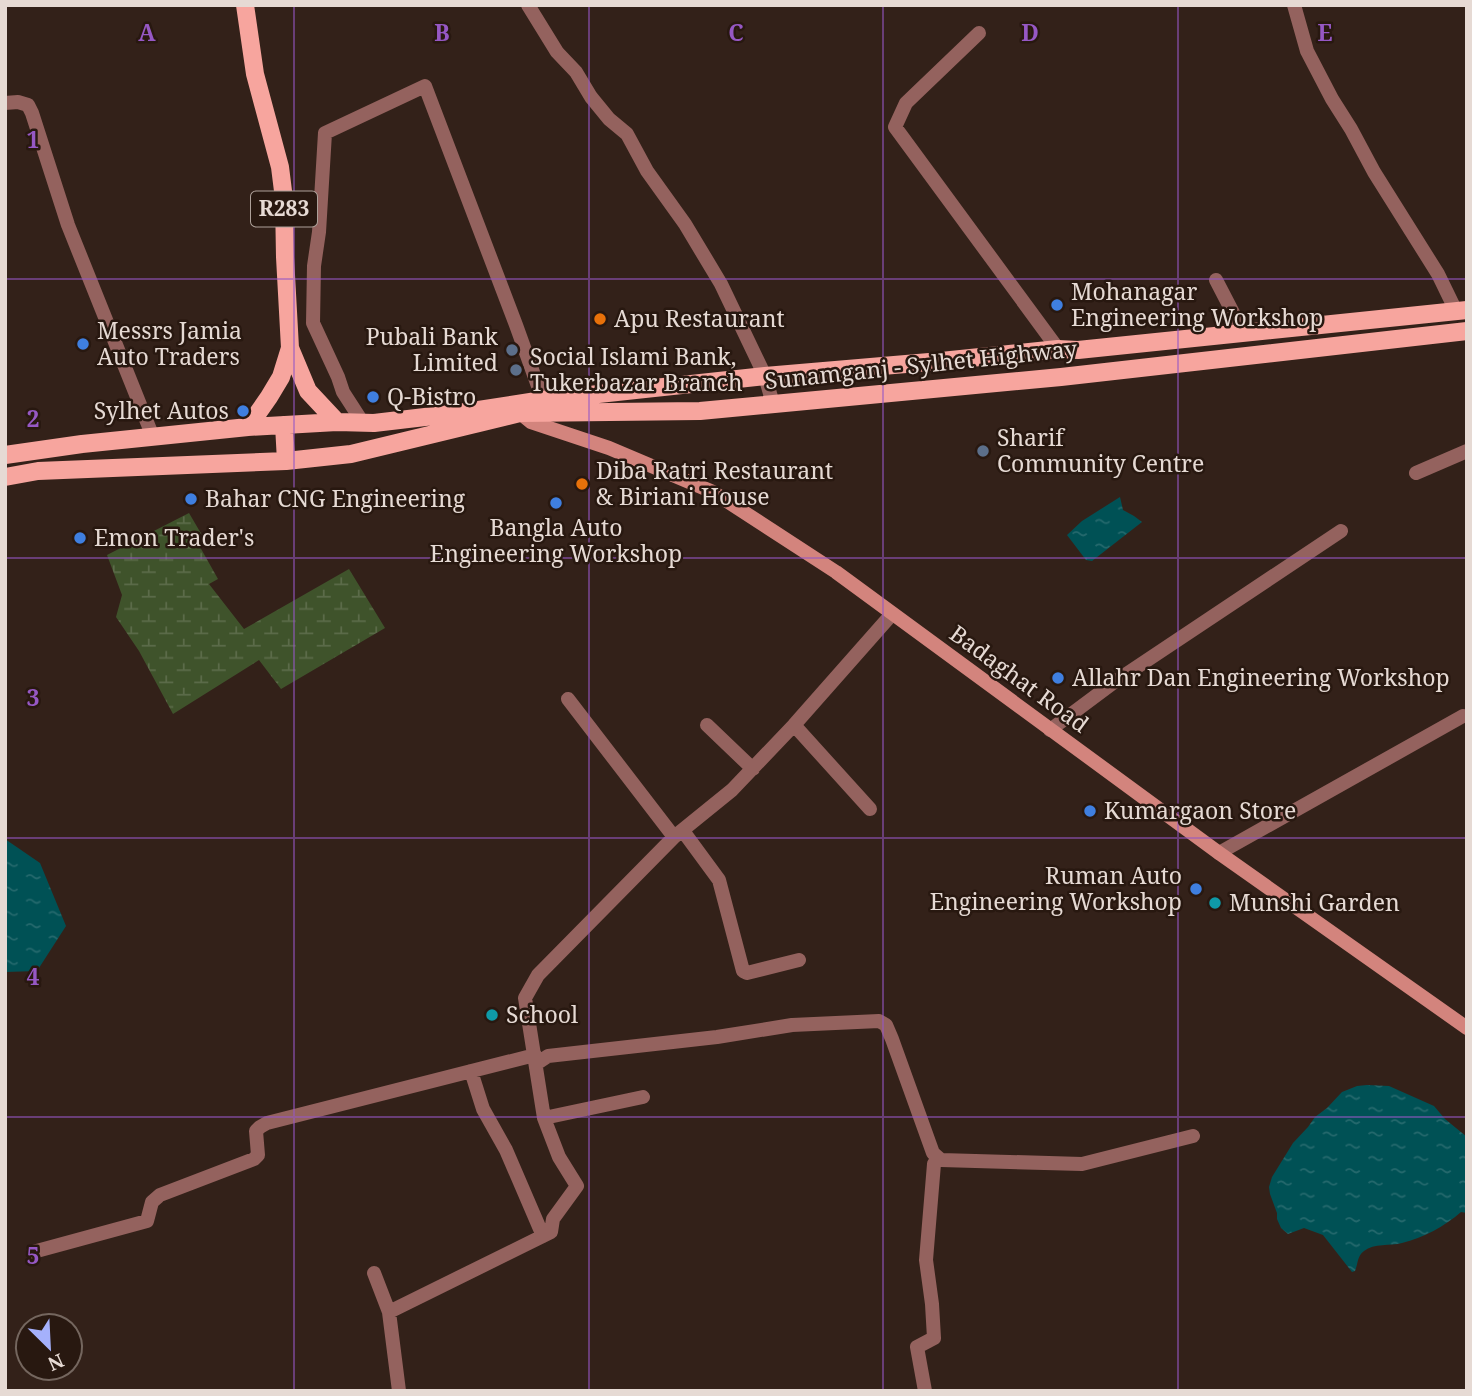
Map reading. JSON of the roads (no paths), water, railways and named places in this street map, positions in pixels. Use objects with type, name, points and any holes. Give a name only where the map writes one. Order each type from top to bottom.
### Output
[{"type":"main road","name":"R283","points":[[245,5],[255,74],[280,167],[284,200],[290,348]]},
{"type":"main road","name":"Sunamganj - Sylhet Highway","points":[[5,477],[38,471],[286,461],[351,454],[543,400],[765,376],[1244,334],[1461,310]]},
{"type":"main road","name":"Sunamganj - Sylhet Highway","points":[[5,455],[82,443],[248,427],[337,422],[374,423],[517,409],[700,411],[1061,377],[1467,331]]},
{"type":"main road","points":[[290,348],[308,391],[337,422]]},
{"type":"main road","points":[[248,427],[281,377],[290,348]]},
{"type":"main road","points":[[942,361],[944,388]]},
{"type":"main road","points":[[697,383],[700,411]]},
{"type":"main road","name":"Badaghat Road","points":[[517,409],[531,422],[609,449],[713,492],[836,572],[1219,853],[1467,1028]]},
{"type":"main road","points":[[284,425],[286,461]]},
{"type":"street","points":[[528,5],[557,52],[576,72],[591,97],[609,120],[627,134],[647,172],[685,224],[720,284],[765,376],[774,404]]},
{"type":"street","points":[[1294,5],[1307,51],[1332,99],[1374,172],[1461,310]]},
{"type":"street","points":[[979,33],[906,103],[895,127],[1058,349]]},
{"type":"street","points":[[363,423],[343,393],[313,323],[314,266],[319,232],[325,133],[425,86],[543,400]]},
{"type":"street","points":[[5,103],[18,102],[28,105],[32,113],[68,225],[153,437]]},
{"type":"street","points":[[1216,280],[1244,334]]},
{"type":"street","points":[[1416,473],[1467,451]]},
{"type":"street","points":[[1050,730],[1113,683],[1340,531]]},
{"type":"street","points":[[389,1312],[551,1232],[553,1219],[577,1186],[559,1157],[544,1118],[525,998],[538,975],[678,834],[732,790],[753,769],[892,614]]},
{"type":"street","points":[[568,699],[719,880],[743,971],[747,973],[799,960]]},
{"type":"street","points":[[1219,853],[1463,716]]},
{"type":"street","points":[[707,725],[753,769]]},
{"type":"street","points":[[794,725],[870,809]]},
{"type":"street","points":[[33,1252],[147,1221],[152,1202],[160,1195],[254,1159],[259,1150],[256,1131],[267,1123],[471,1071],[548,1056],[717,1037],[792,1025],[879,1021],[886,1025],[933,1153],[941,1160],[1082,1164],[1193,1136]]},
{"type":"street","points":[[471,1071],[483,1109],[506,1150],[543,1236]]},
{"type":"street","points":[[544,1118],[643,1097]]},
{"type":"street","points":[[925,1391],[917,1347],[934,1339],[926,1261],[934,1164],[938,1158]]},
{"type":"street","points":[[374,1273],[389,1312],[399,1391]]},
{"type":"water","points":[[1120,497],[1123,510],[1142,522],[1092,561],[1086,560],[1067,535],[1082,521]]},
{"type":"water","points":[[5,839],[40,863],[66,926],[37,971],[5,972]]},
{"type":"water","points":[[1367,1085],[1389,1086],[1434,1106],[1467,1137],[1467,1213],[1461,1212],[1441,1227],[1418,1238],[1368,1248],[1360,1255],[1355,1271],[1352,1272],[1323,1235],[1304,1228],[1288,1234],[1281,1228],[1269,1187],[1272,1177],[1293,1143],[1315,1117],[1342,1092]]},
{"type":"place","name":"Mohanagar Engineering Workshop","points":[[1057,305]]},
{"type":"place","name":"Apu Restaurant","points":[[600,319]]},
{"type":"place","name":"Messrs Jamia Auto Traders","points":[[83,344]]},
{"type":"place","name":"Pubali Bank Limited","points":[[512,350]]},
{"type":"place","name":"Social Islami Bank, Tukerbazar Branch","points":[[516,370]]},
{"type":"place","name":"Q-Bistro","points":[[373,397]]},
{"type":"place","name":"Sylhet Autos","points":[[243,411]]},
{"type":"place","name":"Sharif Community Centre","points":[[983,451]]},
{"type":"place","name":"Diba Ratri Restaurant & Biriani House","points":[[582,484]]},
{"type":"place","name":"Bahar CNG Engineering","points":[[191,499]]},
{"type":"place","name":"Bangla Auto Engineering Workshop","points":[[556,503]]},
{"type":"place","name":"Emon Trader's","points":[[80,538]]},
{"type":"place","name":"Allahr Dan Engineering Workshop","points":[[1058,678]]},
{"type":"place","name":"Kumargaon Store","points":[[1090,811]]},
{"type":"place","name":"Ruman Auto Engineering Workshop","points":[[1196,889]]},
{"type":"place","name":"Munshi Garden","points":[[1215,903]]},
{"type":"place","name":"School","points":[[492,1015]]}]
